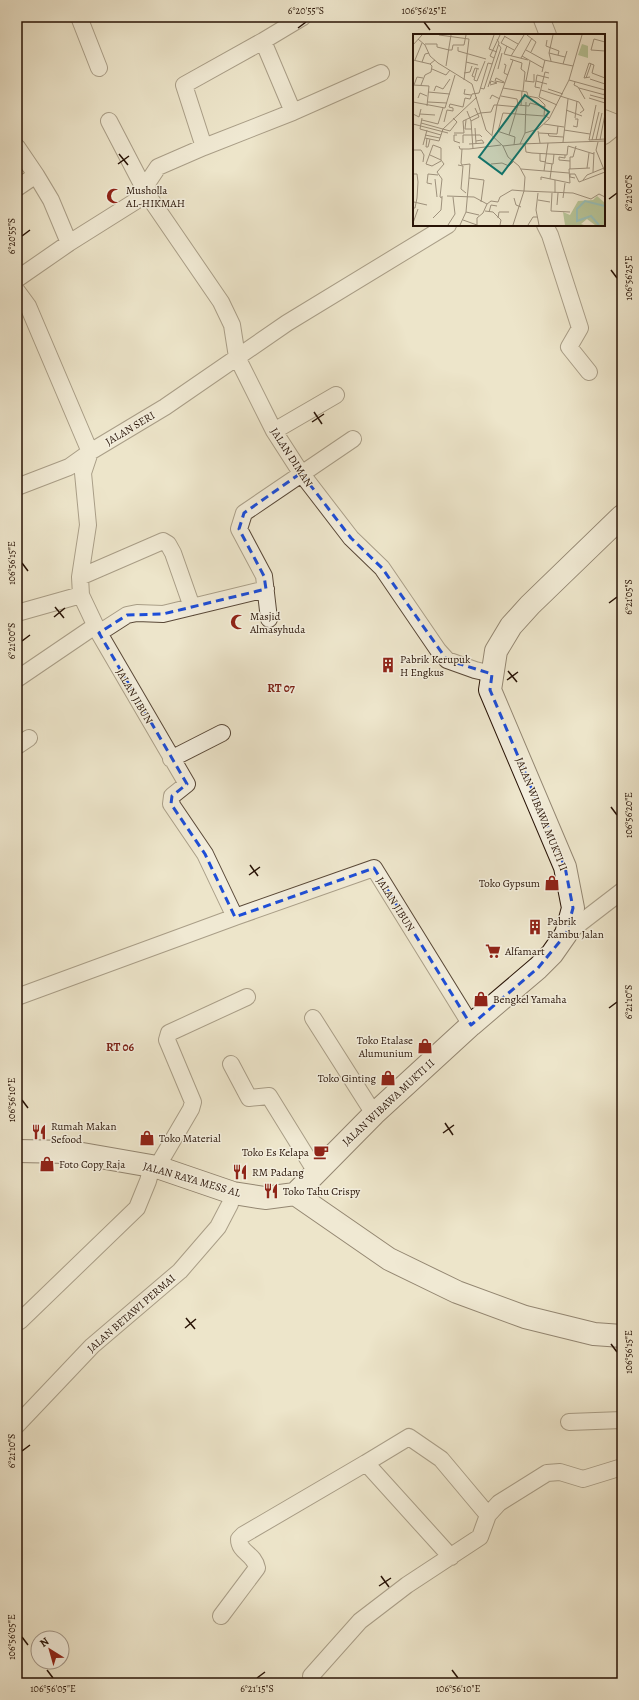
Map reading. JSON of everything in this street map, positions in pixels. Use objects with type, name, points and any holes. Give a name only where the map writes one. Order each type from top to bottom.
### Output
[{"type":"main road","name":"JALAN WIBAWA MUKTI II","points":[[295,1194],[374,1114],[471,1025],[538,968],[552,954],[566,934],[573,908],[565,867],[490,690],[492,674],[496,651],[511,626],[530,605],[622,516]]},
{"type":"main road","name":"JALAN RAYA MESS AL","points":[[17,1151],[71,1152],[155,1167],[233,1193],[265,1198],[295,1194]]},
{"type":"main road","points":[[295,1194],[389,1259],[457,1292],[525,1317],[594,1334],[622,1336]]},
{"type":"street","points":[[79,17],[99,68]]},
{"type":"street","points":[[204,147],[184,85],[264,41],[303,17]]},
{"type":"street","points":[[541,17],[548,34]]},
{"type":"street","points":[[264,41],[293,112]]},
{"type":"street","points":[[17,279],[147,194],[148,182],[158,167],[293,112],[381,72]]},
{"type":"street","name":"JALAN DIMAN","points":[[109,121],[147,194],[221,302],[232,325],[236,357],[274,431],[301,473],[351,538],[382,568],[438,650],[447,660],[475,670],[492,674]]},
{"type":"street","points":[[605,135],[615,122]]},
{"type":"street","points":[[17,147],[54,205],[69,244]]},
{"type":"street","points":[[17,188],[36,175]]},
{"type":"street","name":"JALAN SERI","points":[[17,486],[69,467],[90,452],[165,407],[287,323],[446,226]]},
{"type":"street","points":[[545,226],[550,235],[580,328],[569,347],[588,372]]},
{"type":"street","points":[[17,291],[22,309],[90,452]]},
{"type":"street","points":[[274,431],[336,395]]},
{"type":"street","points":[[268,619],[264,576],[238,529],[244,513],[353,439]]},
{"type":"street","name":"JALAN JIBUN","points":[[90,452],[83,473],[88,525],[80,577],[81,595],[97,630],[187,784],[172,796],[171,804],[205,854],[235,917]]},
{"type":"street","points":[[80,577],[163,541],[168,544],[173,553],[192,607]]},
{"type":"street","points":[[17,679],[97,630],[127,615],[137,613],[163,614],[266,589]]},
{"type":"street","points":[[17,613],[81,595]]},
{"type":"street","points":[[171,759],[222,733]]},
{"type":"street","name":"JALAN JIBUN","points":[[17,997],[374,868],[471,1025]]},
{"type":"street","points":[[566,934],[622,891]]},
{"type":"street","points":[[20,1321],[136,1208],[155,1167],[191,1109],[193,1102],[167,1040],[169,1033],[247,997]]},
{"type":"street","points":[[313,1018],[374,1114]]},
{"type":"street","points":[[232,1064],[249,1098],[269,1096],[316,1172]]},
{"type":"street","name":"JALAN BETAWI PERMAI","points":[[17,1425],[92,1346],[180,1272],[218,1227],[230,1204],[233,1193]]},
{"type":"street","points":[[569,1422],[622,1420]]},
{"type":"street","points":[[221,1616],[257,1568],[255,1561],[239,1544],[239,1539],[243,1535],[409,1437],[441,1459],[488,1515]]},
{"type":"street","points":[[366,1463],[451,1557]]},
{"type":"street","points":[[311,1676],[360,1621],[407,1585],[480,1537],[488,1515],[499,1503],[547,1473],[560,1472],[583,1479],[622,1467]]},
{"type":"highlighted area","points":[[301,473],[351,538],[382,568],[447,660],[492,674],[490,690],[565,867],[573,908],[566,934],[538,968],[471,1025],[374,868],[235,917],[205,854],[171,804],[172,796],[187,784],[99,633],[127,615],[163,614],[266,589],[264,576],[239,529],[244,513]]},
{"type":"place","name":"Musholla AL-HIKMAH","points":[[114,196]]},
{"type":"place","name":"Masjid Almasyhuda","points":[[238,622]]},
{"type":"place","name":"Pabrik Kerupuk H Engkus","points":[[388,665]]},
{"type":"place","name":"Toko Gypsum","points":[[552,883]]},
{"type":"place","name":"Pabrik Rambu Jalan","points":[[535,927]]},
{"type":"place","name":"Alfamart","points":[[493,951]]},
{"type":"place","name":"Bengkel Yamaha","points":[[481,999]]},
{"type":"place","name":"Toko Etalase Alumunium","points":[[425,1046]]},
{"type":"place","name":"Toko Ginting","points":[[388,1078]]},
{"type":"place","name":"Rumah Makan Sefood","points":[[39,1132]]},
{"type":"place","name":"Toko Material","points":[[147,1138]]},
{"type":"place","name":"Toko Es Kelapa","points":[[321,1152]]},
{"type":"place","name":"Foto Copy Raja","points":[[47,1164]]},
{"type":"place","name":"RM Padang","points":[[240,1172]]},
{"type":"place","name":"Toko Tahu Crispy","points":[[271,1191]]},
{"type":"district","name":"RT 07","points":[[281,688]]},
{"type":"district","name":"RT 06","points":[[120,1047]]}]
